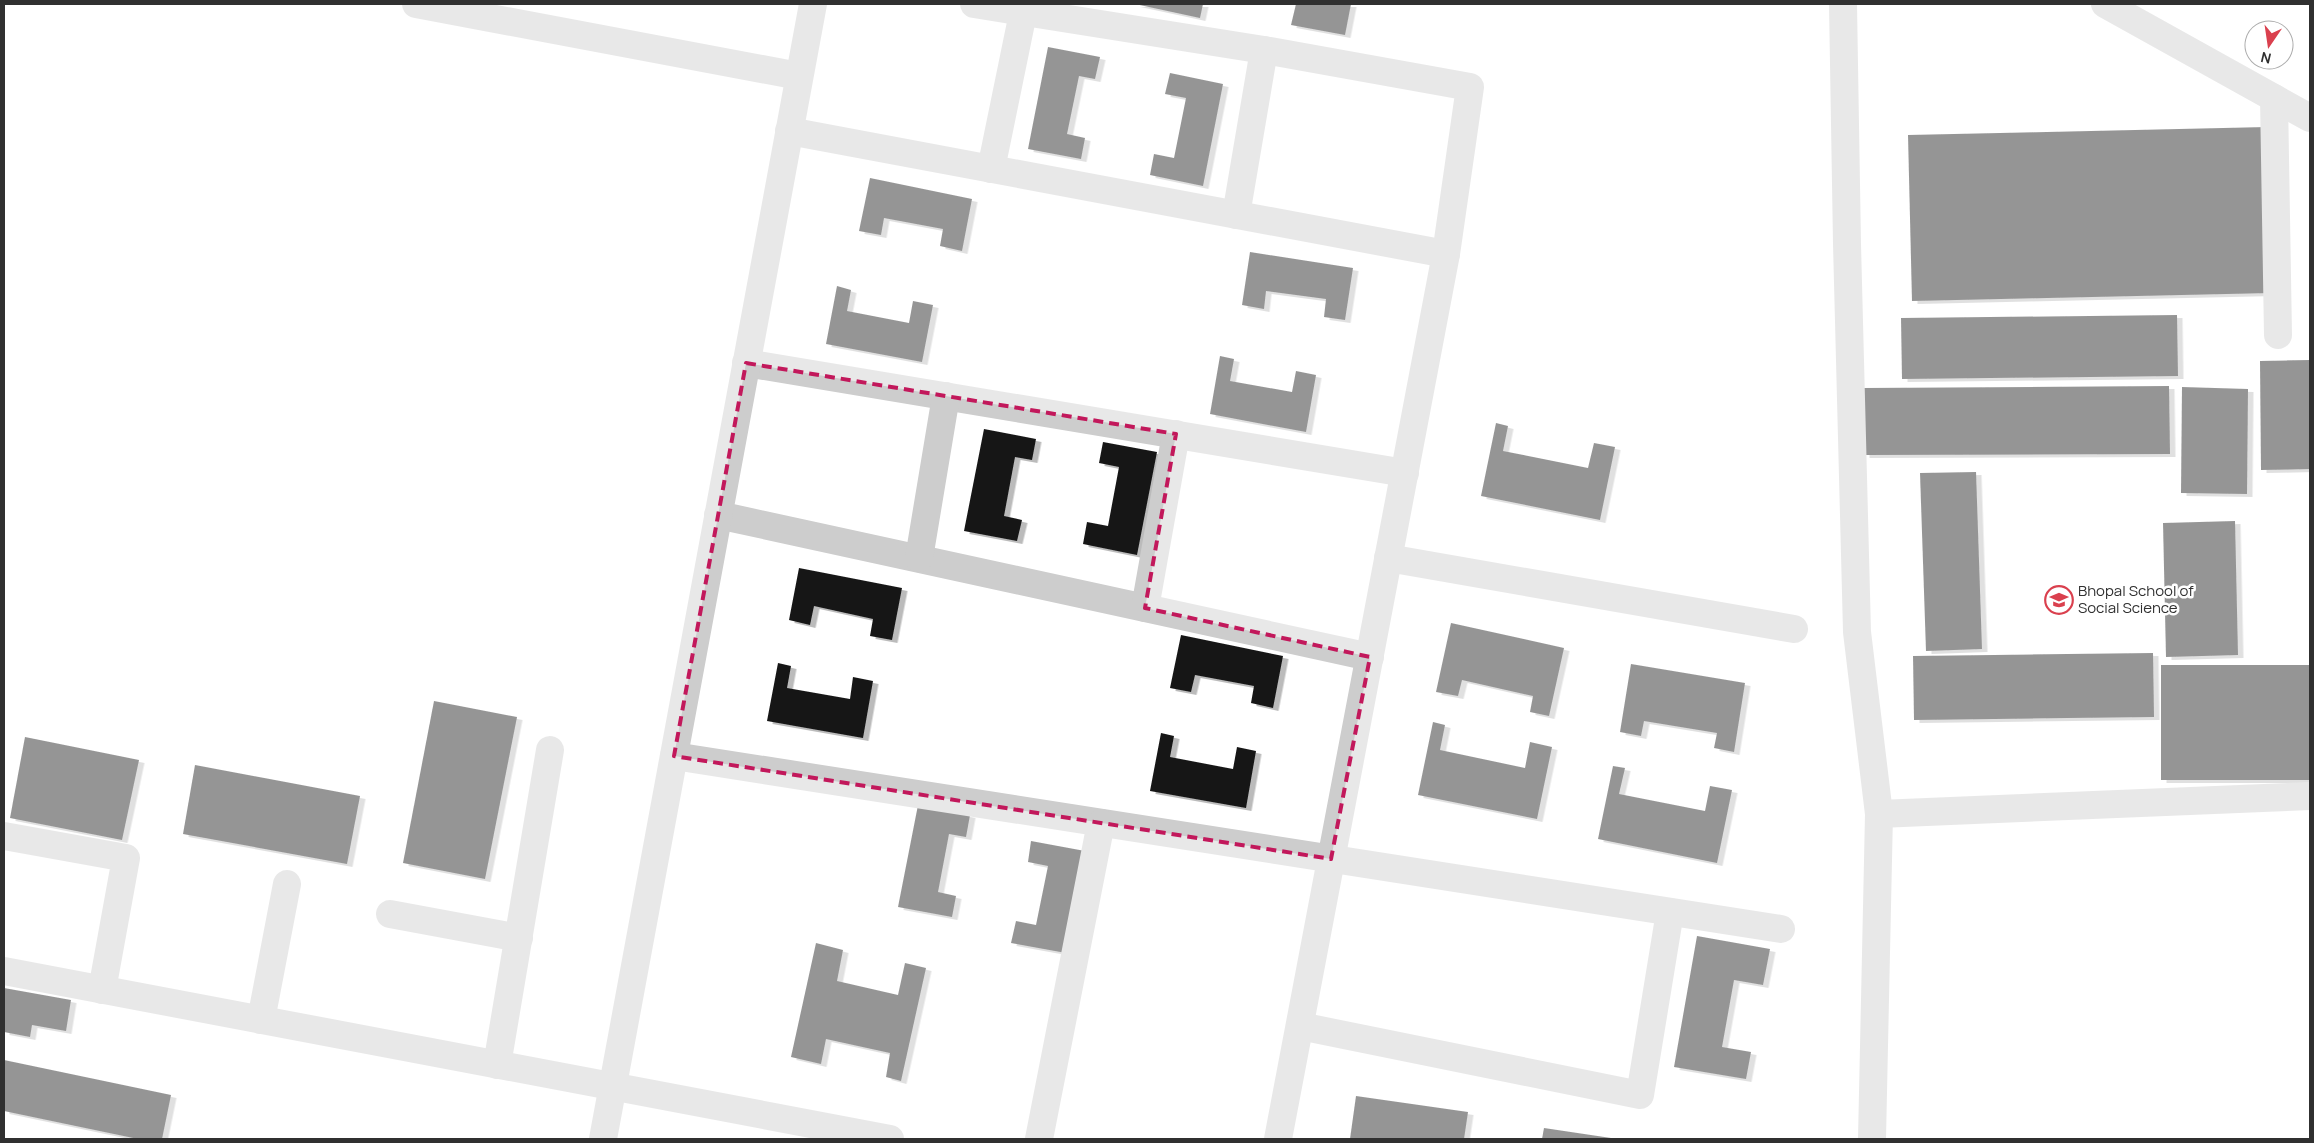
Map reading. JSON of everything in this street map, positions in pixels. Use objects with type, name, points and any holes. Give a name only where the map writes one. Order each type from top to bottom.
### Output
[{"type":"street","points":[[416,4],[799,76]]},
{"type":"street","points":[[603,1139],[813,4]]},
{"type":"street","points":[[974,4],[1264,50],[1470,87],[1446,254],[1278,1139]]},
{"type":"street","points":[[1843,4],[1857,632],[1879,814],[1872,1139]]},
{"type":"street","points":[[2105,4],[2310,118]]},
{"type":"street","points":[[991,169],[1022,13]]},
{"type":"street","points":[[1236,215],[1264,50]]},
{"type":"street","points":[[2274,98],[2278,335]]},
{"type":"street","points":[[789,131],[1446,254]]},
{"type":"street","points":[[746,363],[1405,473]]},
{"type":"street","points":[[918,558],[946,396]]},
{"type":"street","points":[[1145,608],[1176,434]]},
{"type":"street","points":[[718,515],[1370,657]]},
{"type":"street","points":[[1388,558],[1794,630]]},
{"type":"street","points":[[497,1065],[550,750]]},
{"type":"street","points":[[674,756],[1782,929]]},
{"type":"street","points":[[1879,814],[2310,796]]},
{"type":"street","points":[[1039,1139],[1101,823]]},
{"type":"street","points":[[4,836],[126,858],[102,990]]},
{"type":"street","points":[[261,1020],[287,884]]},
{"type":"street","points":[[1300,1026],[1640,1095],[1670,912]]},
{"type":"street","points":[[390,914],[518,938]]},
{"type":"street","points":[[4,971],[890,1139]]},
{"type":"highlighted area","points":[[746,363],[1176,434],[1145,608],[1370,657],[1331,859],[674,756]]},
{"type":"building","points":[[1135,4],[1203,4],[1200,18]]},
{"type":"building","points":[[1296,4],[1351,4],[1345,35],[1291,25]]},
{"type":"building","points":[[1048,47],[1100,57],[1095,79],[1079,76],[1067,134],[1085,138],[1081,159],[1028,149]]},
{"type":"building","points":[[1170,73],[1223,84],[1203,186],[1150,175],[1154,154],[1174,158],[1186,98],[1165,94]]},
{"type":"building","points":[[2267,127],[2271,293],[1912,301],[1908,135]]},
{"type":"building","points":[[870,178],[972,199],[962,251],[940,246],[943,229],[884,218],[881,235],[859,231]]},
{"type":"building","points":[[1250,252],[1353,268],[1345,320],[1324,317],[1326,299],[1266,291],[1264,309],[1242,305]]},
{"type":"building","points":[[837,286],[851,290],[847,311],[909,323],[913,301],[933,305],[922,362],[826,344]]},
{"type":"building","points":[[2177,315],[2178,376],[1902,379],[1901,318]]},
{"type":"building","points":[[1220,356],[1234,359],[1230,381],[1292,392],[1296,371],[1316,375],[1306,432],[1210,414]]},
{"type":"building","points":[[2310,360],[2310,469],[2261,470],[2260,361]]},
{"type":"building","points":[[2169,386],[2170,454],[1864,455],[1863,388]]},
{"type":"building","points":[[2182,387],[2248,389],[2247,494],[2181,493]]},
{"type":"building","points":[[1496,423],[1508,426],[1503,451],[1588,468],[1594,443],[1615,447],[1600,520],[1481,496]]},
{"type":"building","points":[[984,429],[1036,439],[1032,460],[1015,457],[1004,516],[1022,520],[1017,541],[964,531]]},
{"type":"building","points":[[1103,442],[1157,452],[1137,555],[1083,544],[1087,522],[1108,526],[1119,467],[1099,463]]},
{"type":"building","points":[[1976,472],[1982,649],[1926,651],[1920,473]]},
{"type":"building","points":[[2235,521],[2238,655],[2166,657],[2163,523]]},
{"type":"building","points":[[799,568],[902,588],[892,640],[870,636],[873,619],[814,606],[810,625],[789,620]]},
{"type":"building","points":[[1451,623],[1564,648],[1549,716],[1530,712],[1533,696],[1462,680],[1458,696],[1436,692]]},
{"type":"building","points":[[1181,635],[1283,656],[1273,708],[1251,703],[1254,686],[1195,675],[1191,692],[1170,688]]},
{"type":"building","points":[[2153,653],[2154,717],[1914,720],[1913,656]]},
{"type":"building","points":[[778,663],[791,666],[787,688],[850,699],[853,677],[873,681],[863,738],[767,721]]},
{"type":"building","points":[[1631,664],[1745,683],[1734,752],[1714,748],[1717,733],[1644,721],[1641,736],[1620,732]]},
{"type":"building","points":[[2161,665],[2310,665],[2310,780],[2161,780]]},
{"type":"building","points":[[434,701],[517,717],[485,879],[403,863]]},
{"type":"building","points":[[1433,722],[1445,725],[1440,750],[1525,768],[1530,742],[1552,747],[1537,819],[1418,795]]},
{"type":"building","points":[[1161,733],[1174,736],[1170,757],[1233,769],[1237,747],[1256,751],[1246,808],[1150,791]]},
{"type":"building","points":[[25,737],[139,760],[122,840],[10,818]]},
{"type":"building","points":[[195,765],[360,796],[347,864],[183,834]]},
{"type":"building","points":[[1613,766],[1625,768],[1619,794],[1705,811],[1710,786],[1732,790],[1717,863],[1598,839]]},
{"type":"building","points":[[918,805],[970,815],[966,837],[949,834],[938,892],[956,896],[952,917],[898,907]]},
{"type":"building","points":[[1031,841],[1085,851],[1066,953],[1011,943],[1016,921],[1036,925],[1048,866],[1028,862]]},
{"type":"building","points":[[1697,936],[1770,949],[1763,985],[1734,980],[1722,1047],[1751,1052],[1746,1079],[1674,1067]]},
{"type":"building","points":[[816,943],[843,950],[837,981],[898,995],[905,963],[926,968],[901,1081],[886,1077],[890,1053],[826,1039],[821,1064],[791,1057]]},
{"type":"building","points":[[4,988],[71,1000],[66,1031],[32,1025],[30,1037],[4,1032]]},
{"type":"building","points":[[4,1060],[171,1095],[162,1139],[138,1139],[4,1111]]},
{"type":"building","points":[[1356,1096],[1468,1112],[1464,1139],[1350,1139]]},
{"type":"building","points":[[1544,1128],[1611,1138],[1611,1139],[1542,1139]]},
{"type":"place","name":"Bhopal School of Social Science","points":[[2059,600]]}]
